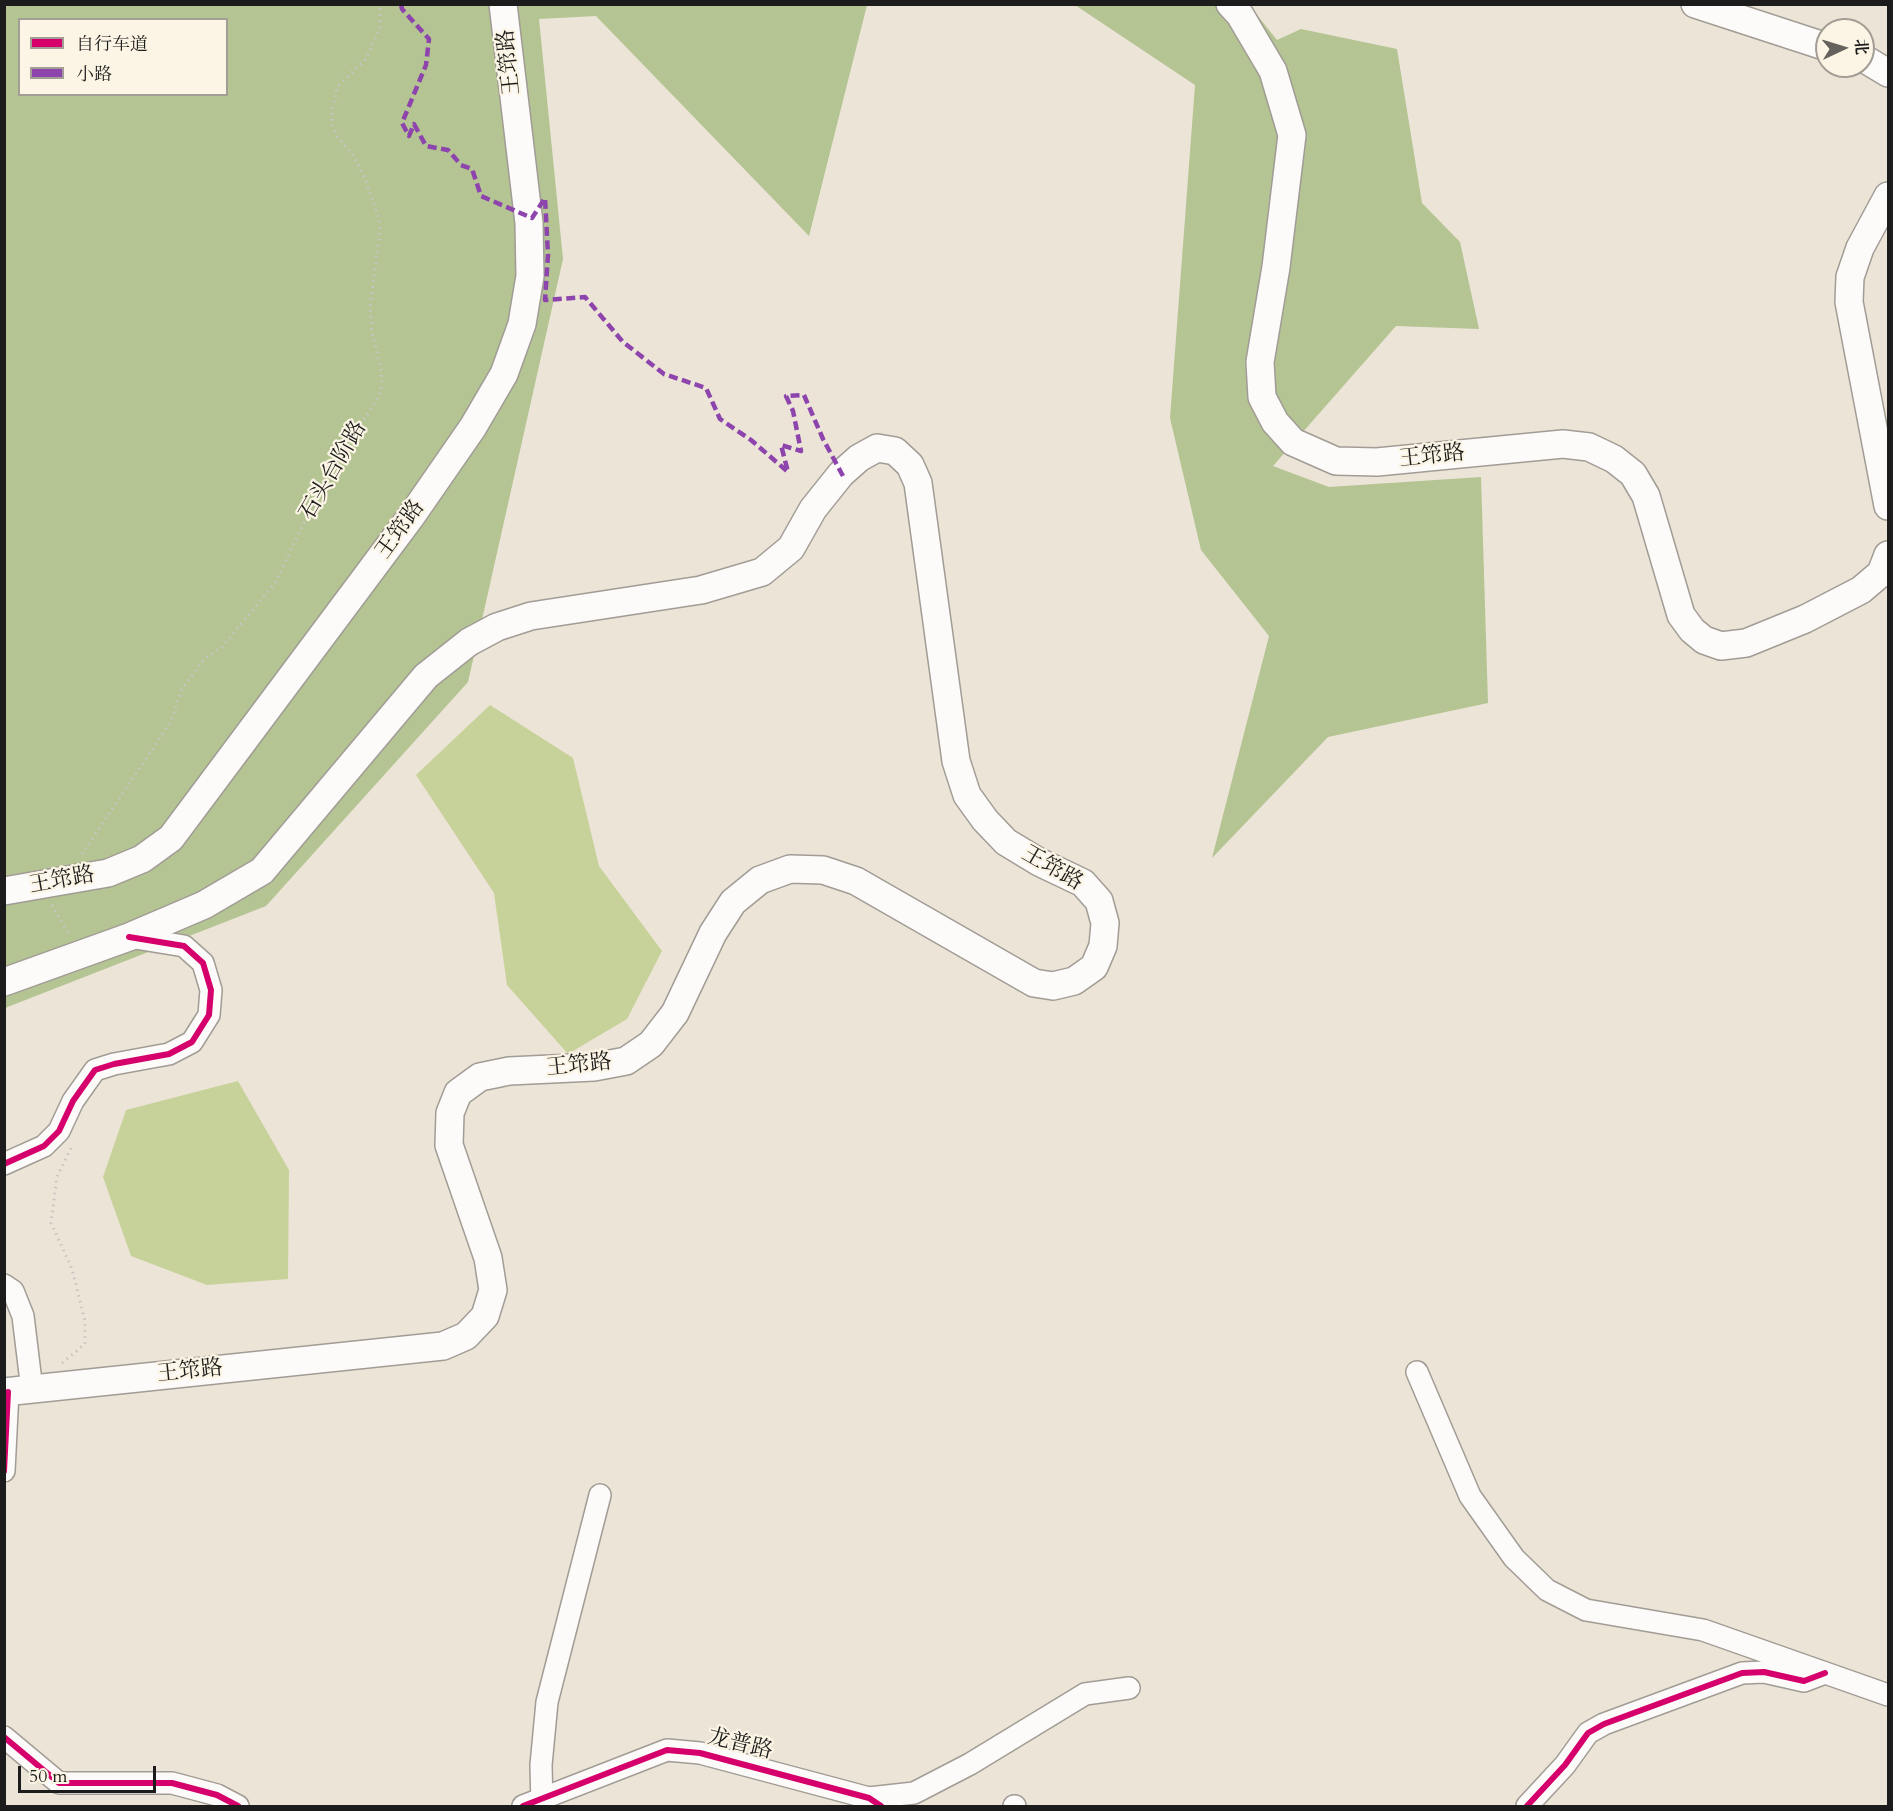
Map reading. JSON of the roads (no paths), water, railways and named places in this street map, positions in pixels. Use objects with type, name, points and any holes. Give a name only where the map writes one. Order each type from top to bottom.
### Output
[{"type":"main road","name":"王筇路","points":[[4,891],[108,873],[142,859],[171,838],[410,518],[474,427],[504,374],[522,324],[530,276],[529,223],[503,4]]},
{"type":"main road","name":"王筇路","points":[[1230,4],[1240,15],[1273,72],[1292,135],[1276,267],[1260,362],[1262,397],[1275,422],[1293,442],[1336,461],[1347,462],[1377,462],[1563,444],[1589,447],[1614,459],[1633,474],[1646,496],[1681,615],[1692,630],[1704,640],[1721,646],[1746,643],[1805,619],[1861,590],[1881,573],[1888,555]]},
{"type":"main road","points":[[1695,4],[1815,43]]},
{"type":"main road","points":[[1875,66],[1888,74]]},
{"type":"main road","points":[[1888,196],[1860,248],[1850,277],[1849,302],[1888,506]]},
{"type":"main road","name":"王筇路","points":[[4,982],[129,937],[204,905],[262,871],[426,676],[469,642],[497,627],[531,616],[701,590],[762,572],[791,548],[813,509],[841,474],[859,458],[877,448],[895,451],[910,465],[918,483],[956,760],[967,795],[985,820],[1006,842],[1039,862],[1083,883],[1099,901],[1105,923],[1103,946],[1094,967],[1074,981],[1053,986],[1034,983],[856,881],[823,870],[790,869],[760,880],[733,902],[712,933],[675,1013],[651,1044],[626,1060],[594,1067],[509,1071],[480,1077],[458,1093],[450,1113],[449,1145],[488,1258],[493,1290],[485,1316],[466,1336],[443,1346],[19,1388]]},
{"type":"street","points":[[4,1164],[44,1146],[59,1131],[73,1101],[95,1070],[114,1064],[169,1054],[192,1042],[209,1015],[211,990],[203,963],[184,946],[129,937]]},
{"type":"street","points":[[4,1285],[13,1291],[23,1316],[19,1388],[4,1471]]},
{"type":"street","points":[[1417,1372],[1470,1496],[1514,1558],[1547,1590],[1586,1610],[1703,1630],[1888,1695]]},
{"type":"street","points":[[535,1804],[547,1702],[600,1495]]},
{"type":"street","points":[[1527,1806],[1565,1765],[1588,1733],[1604,1724],[1742,1673],[1764,1672],[1804,1681],[1825,1672]]},
{"type":"street","points":[[875,1802],[914,1793],[970,1764],[1085,1694],[1129,1688]]},
{"type":"street","points":[[4,1737],[59,1783],[172,1784],[217,1795],[238,1806]]},
{"type":"street","name":"龙普路","points":[[535,1804],[667,1750],[700,1753],[875,1802]]}]
